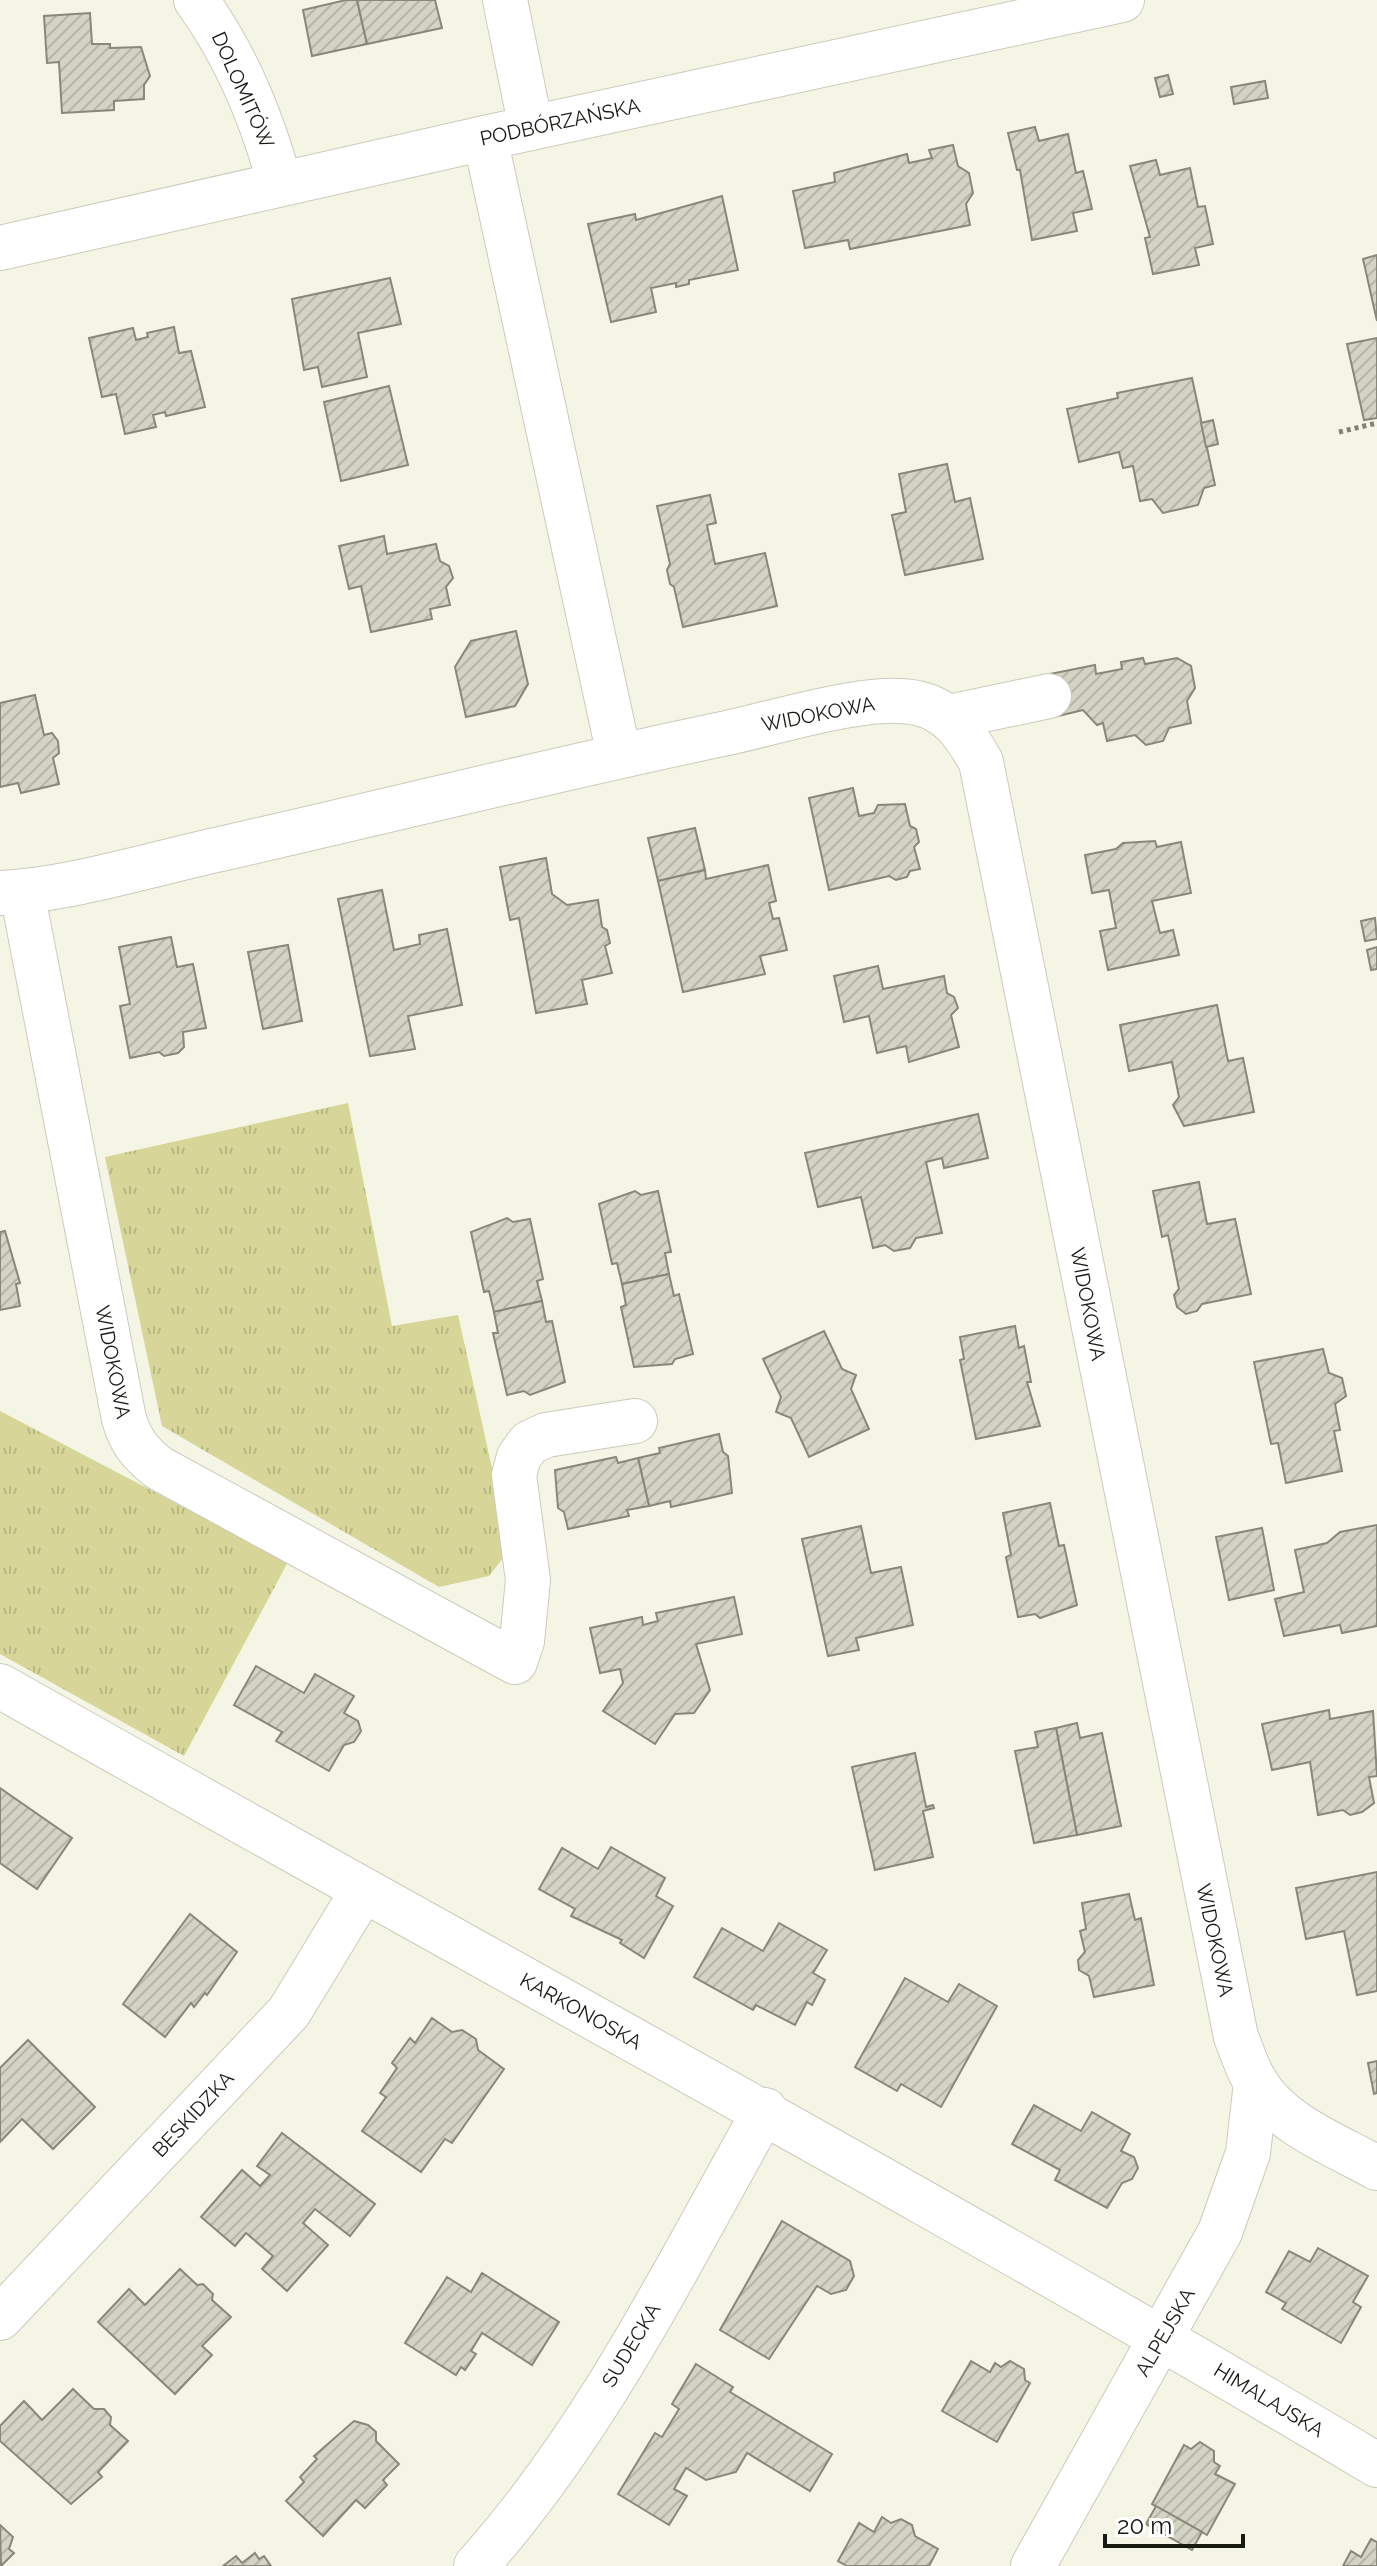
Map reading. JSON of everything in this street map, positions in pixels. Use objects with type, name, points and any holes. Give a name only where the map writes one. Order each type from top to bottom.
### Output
[{"type":"street","name":"DOLOMITÓW","points":[[196,0],[222,35],[251,98],[280,184]]},
{"type":"street","points":[[505,0],[531,128]]},
{"type":"street","name":"PODBÓRZAŃSKA","points":[[0,248],[531,128],[1030,10],[1122,0]]},
{"type":"street","points":[[485,138],[619,755]]},
{"type":"street","points":[[949,717],[1049,696]]},
{"type":"street","name":"WIDOKOWA","points":[[635,1421],[546,1435],[529,1443],[519,1457],[514,1475],[528,1580],[522,1641],[515,1662],[159,1468],[130,1441],[11,892],[619,755],[870,703],[919,703],[949,717],[967,735],[981,762],[1224,1990],[1236,2037],[1256,2083],[1274,2106],[1302,2127],[1377,2168]]},
{"type":"street","name":"KARKONOSKA","points":[[0,1686],[362,1892],[765,2110],[1161,2336]]},
{"type":"street","name":"BESKIDZKA","points":[[0,2318],[289,2012],[362,1892]]},
{"type":"street","name":"ALPEJSKA","points":[[1033,2566],[1220,2232],[1248,2153],[1256,2083]]},
{"type":"street","name":"SUDECKA","points":[[476,2566],[539,2487],[592,2410],[765,2110]]},
{"type":"street","name":"HIMALAJSKA","points":[[1161,2336],[1377,2465]]},
{"type":"path","points":[[1339,432],[1377,423]]},
{"type":"green space","points":[[348,1103],[392,1326],[458,1315],[510,1549],[489,1576],[439,1587],[162,1426],[105,1157]]},
{"type":"green space","points":[[0,1411],[288,1562],[184,1756],[0,1654]]},
{"type":"building","points":[[357,0],[367,44],[312,56],[303,10]]},
{"type":"building","points":[[357,0],[435,0],[442,28],[367,44]]},
{"type":"building","points":[[90,13],[92,44],[110,44],[110,48],[141,47],[150,76],[144,85],[144,99],[114,101],[114,110],[62,113],[59,62],[47,63],[44,16]]},
{"type":"building","points":[[1168,75],[1173,94],[1160,97],[1155,78]]},
{"type":"building","points":[[1265,81],[1268,98],[1234,104],[1231,87]]},
{"type":"building","points":[[1035,127],[1039,141],[1068,134],[1076,173],[1083,171],[1092,209],[1073,213],[1077,231],[1032,240],[1020,170],[1017,170],[1008,133]]},
{"type":"building","points":[[953,145],[958,166],[969,173],[973,193],[966,204],[970,225],[850,249],[848,240],[805,248],[793,191],[835,182],[834,173],[907,154],[909,163],[932,158],[929,150]]},
{"type":"building","points":[[1156,160],[1160,175],[1190,168],[1198,207],[1205,206],[1213,244],[1195,248],[1199,265],[1153,274],[1145,238],[1150,237],[1130,166]]},
{"type":"building","points":[[722,196],[738,270],[689,280],[689,284],[676,287],[676,283],[651,288],[656,312],[611,322],[588,224],[635,214],[636,220]]},
{"type":"building","points":[[1377,255],[1377,321],[1363,259]]},
{"type":"building","points":[[390,278],[401,324],[358,333],[367,377],[322,387],[318,367],[304,370],[292,299]]},
{"type":"building","points":[[174,327],[179,353],[191,351],[205,407],[166,416],[165,412],[153,415],[156,427],[125,434],[116,394],[102,397],[89,338],[133,328],[136,340],[148,337],[147,333]]},
{"type":"building","points":[[1377,338],[1377,418],[1364,420],[1347,344]]},
{"type":"building","points":[[1192,378],[1215,485],[1204,488],[1198,505],[1163,513],[1152,499],[1140,501],[1133,466],[1123,468],[1119,452],[1079,462],[1067,409],[1118,398],[1117,393]]},
{"type":"building","points":[[389,386],[408,465],[341,481],[324,402]]},
{"type":"building","points":[[1213,420],[1218,444],[1206,447],[1201,423]]},
{"type":"building","points":[[947,464],[955,502],[970,498],[983,559],[905,575],[892,515],[906,512],[899,474]]},
{"type":"building","points":[[710,495],[716,523],[707,525],[715,564],[765,553],[777,606],[683,627],[674,587],[670,584],[667,570],[670,564],[657,506]]},
{"type":"building","points":[[384,536],[387,554],[436,544],[440,561],[449,566],[453,578],[446,587],[450,605],[430,609],[432,619],[371,632],[361,586],[349,589],[339,546]]},
{"type":"building","points":[[516,631],[528,684],[515,706],[466,717],[455,667],[471,641]]},
{"type":"building","points":[[1143,658],[1145,664],[1177,658],[1191,666],[1195,688],[1187,701],[1191,723],[1169,728],[1163,741],[1146,745],[1135,735],[1107,741],[1103,723],[1097,725],[1083,710],[1058,716],[1050,674],[1095,665],[1096,674],[1122,669],[1121,662]]},
{"type":"building","points":[[35,695],[44,735],[52,733],[58,741],[59,753],[53,758],[59,784],[21,793],[18,783],[0,787],[0,703]]},
{"type":"building","points":[[853,788],[859,816],[874,813],[878,805],[905,804],[910,826],[916,829],[919,842],[914,847],[920,869],[896,880],[889,876],[829,890],[809,798]]},
{"type":"building","points":[[695,828],[705,870],[658,881],[648,838]]},
{"type":"building","points":[[1155,841],[1157,847],[1181,842],[1191,893],[1152,901],[1160,933],[1173,930],[1179,955],[1108,970],[1100,931],[1116,928],[1109,890],[1092,893],[1085,855],[1116,849],[1123,843]]},
{"type":"building","points":[[546,858],[552,894],[567,905],[598,900],[602,927],[607,930],[610,943],[605,946],[612,973],[582,980],[587,1004],[536,1013],[519,918],[510,920],[500,867]]},
{"type":"building","points":[[768,865],[776,901],[769,903],[773,919],[779,918],[787,950],[760,956],[765,974],[683,992],[658,881],[705,870],[706,879]]},
{"type":"building","points":[[382,890],[394,950],[420,944],[419,935],[447,929],[462,1005],[408,1016],[415,1049],[370,1056],[338,899]]},
{"type":"building","points":[[1375,918],[1377,939],[1365,941],[1361,921]]},
{"type":"building","points":[[171,937],[177,967],[193,964],[206,1028],[183,1032],[184,1047],[178,1053],[164,1056],[159,1052],[130,1058],[120,1006],[130,1004],[119,947]]},
{"type":"building","points":[[288,945],[302,1021],[263,1029],[248,952]]},
{"type":"building","points":[[1377,947],[1377,969],[1371,970],[1367,950]]},
{"type":"building","points":[[878,966],[883,989],[944,976],[947,993],[954,997],[958,1008],[951,1015],[959,1047],[909,1062],[906,1046],[877,1053],[869,1016],[844,1022],[834,976]]},
{"type":"building","points":[[1217,1005],[1228,1061],[1243,1058],[1254,1112],[1184,1126],[1173,1105],[1179,1097],[1172,1062],[1129,1071],[1120,1025]]},
{"type":"building","points":[[978,1114],[988,1158],[944,1168],[942,1158],[926,1162],[942,1233],[916,1238],[910,1248],[894,1251],[885,1245],[873,1248],[861,1197],[818,1207],[805,1153]]},
{"type":"building","points":[[1199,1182],[1207,1224],[1235,1219],[1251,1294],[1202,1304],[1197,1311],[1186,1314],[1177,1307],[1174,1295],[1179,1289],[1168,1235],[1162,1237],[1153,1191]]},
{"type":"building","points":[[635,1191],[641,1195],[658,1191],[671,1252],[665,1253],[669,1274],[622,1284],[617,1263],[612,1264],[599,1204]]},
{"type":"building","points":[[507,1218],[513,1222],[530,1219],[543,1279],[537,1281],[542,1301],[494,1312],[489,1291],[484,1292],[471,1232]]},
{"type":"building","points":[[5,1231],[20,1283],[16,1284],[20,1306],[0,1310],[0,1232]]},
{"type":"building","points":[[669,1274],[674,1296],[679,1294],[693,1354],[675,1359],[672,1364],[634,1367],[621,1307],[626,1305],[622,1284]]},
{"type":"building","points":[[542,1301],[546,1322],[552,1321],[565,1382],[530,1395],[524,1391],[507,1395],[493,1333],[498,1333],[494,1312]]},
{"type":"building","points":[[1015,1326],[1019,1348],[1024,1346],[1031,1382],[1027,1382],[1040,1426],[976,1439],[960,1360],[964,1359],[960,1337]]},
{"type":"building","points":[[824,1331],[842,1369],[856,1375],[851,1389],[869,1429],[809,1457],[791,1418],[776,1412],[781,1397],[763,1359]]},
{"type":"building","points":[[1323,1349],[1329,1373],[1342,1378],[1346,1396],[1335,1404],[1340,1430],[1334,1431],[1342,1471],[1286,1483],[1278,1443],[1271,1444],[1254,1362]]},
{"type":"building","points":[[719,1434],[723,1452],[728,1456],[732,1493],[671,1507],[670,1501],[649,1506],[638,1458],[660,1453],[659,1448]]},
{"type":"building","points":[[616,1457],[618,1463],[638,1458],[649,1506],[627,1510],[629,1516],[568,1529],[564,1512],[558,1508],[555,1470]]},
{"type":"building","points":[[1050,1503],[1059,1546],[1064,1545],[1077,1605],[1040,1618],[1035,1614],[1018,1617],[1006,1557],[1011,1555],[1003,1513]]},
{"type":"building","points":[[1377,1525],[1377,1626],[1342,1633],[1340,1625],[1284,1636],[1275,1599],[1304,1592],[1295,1550],[1327,1543],[1340,1532]]},
{"type":"building","points":[[861,1526],[871,1573],[901,1567],[913,1625],[856,1638],[859,1650],[828,1656],[802,1539]]},
{"type":"building","points":[[1262,1528],[1274,1590],[1229,1600],[1216,1537]]},
{"type":"building","points":[[734,1597],[742,1634],[696,1644],[710,1690],[694,1713],[675,1714],[655,1744],[603,1711],[623,1683],[620,1669],[600,1673],[590,1628],[642,1617],[643,1625],[658,1621],[656,1613]]},
{"type":"building","points":[[256,1666],[304,1693],[315,1674],[354,1696],[344,1713],[358,1721],[361,1731],[354,1742],[344,1745],[329,1771],[276,1741],[282,1732],[234,1705]]},
{"type":"building","points":[[1329,1710],[1330,1719],[1373,1711],[1377,1776],[1369,1777],[1374,1803],[1362,1812],[1350,1815],[1343,1810],[1318,1815],[1310,1762],[1272,1770],[1262,1724]]},
{"type":"building","points":[[1077,1723],[1080,1738],[1102,1733],[1121,1826],[1077,1835],[1056,1728]]},
{"type":"building","points":[[1056,1728],[1077,1835],[1034,1843],[1015,1751],[1038,1747],[1035,1732]]},
{"type":"building","points":[[915,1753],[926,1807],[933,1805],[934,1808],[923,1811],[933,1857],[875,1870],[852,1767]]},
{"type":"building","points":[[0,1788],[72,1838],[37,1889],[0,1863]]},
{"type":"building","points":[[611,1847],[665,1878],[656,1896],[673,1906],[644,1958],[620,1943],[622,1940],[571,1916],[575,1909],[539,1889],[562,1848],[598,1869]]},
{"type":"building","points":[[1377,1872],[1377,1991],[1357,1995],[1344,1931],[1306,1939],[1296,1888]]},
{"type":"building","points":[[1129,1894],[1135,1920],[1141,1918],[1154,1985],[1094,1997],[1089,1976],[1079,1970],[1078,1960],[1085,1952],[1080,1931],[1086,1929],[1082,1903]]},
{"type":"building","points":[[190,1914],[237,1952],[207,1995],[205,1993],[194,2007],[191,2003],[165,2037],[123,2004]]},
{"type":"building","points":[[779,1923],[827,1950],[813,1973],[825,1980],[812,2005],[807,2002],[795,2025],[756,2005],[753,2010],[694,1977],[722,1928],[763,1951]]},
{"type":"building","points":[[905,1978],[948,2002],[959,1984],[997,2006],[941,2107],[901,2084],[897,2091],[855,2067]]},
{"type":"building","points":[[432,2018],[452,2032],[462,2030],[476,2039],[478,2050],[504,2069],[452,2143],[445,2139],[421,2172],[362,2131],[386,2097],[380,2093],[397,2068],[392,2063],[410,2038],[415,2043]]},
{"type":"building","points":[[28,2040],[95,2107],[53,2149],[22,2119],[0,2142],[0,2068]]},
{"type":"building","points":[[1377,2061],[1377,2093],[1374,2094],[1368,2063]]},
{"type":"building","points":[[1034,2105],[1081,2131],[1092,2112],[1130,2134],[1121,2151],[1134,2157],[1138,2168],[1132,2179],[1122,2183],[1107,2208],[1055,2180],[1060,2170],[1012,2144]]},
{"type":"building","points":[[282,2133],[375,2204],[350,2236],[315,2209],[303,2223],[328,2245],[287,2291],[262,2269],[273,2256],[246,2233],[235,2246],[201,2217],[242,2170],[260,2186],[270,2175],[257,2166]]},
{"type":"building","points":[[782,2221],[850,2261],[854,2276],[846,2290],[831,2294],[817,2286],[769,2359],[720,2330]]},
{"type":"building","points":[[1318,2248],[1368,2276],[1353,2302],[1361,2307],[1341,2343],[1282,2309],[1286,2303],[1266,2292],[1289,2251],[1310,2262]]},
{"type":"building","points":[[180,2269],[197,2285],[203,2284],[213,2294],[212,2300],[231,2317],[202,2346],[212,2355],[175,2394],[98,2322],[129,2289],[145,2305]]},
{"type":"building","points":[[482,2273],[559,2322],[532,2365],[482,2333],[471,2351],[476,2354],[465,2370],[461,2367],[456,2375],[405,2343],[447,2277],[471,2292]]},
{"type":"building","points":[[971,2361],[990,2372],[995,2363],[1001,2367],[1010,2361],[1024,2369],[1025,2380],[1030,2383],[997,2442],[942,2411]]},
{"type":"building","points":[[696,2364],[733,2387],[730,2392],[832,2454],[810,2491],[747,2453],[736,2472],[706,2480],[686,2468],[674,2489],[687,2496],[669,2525],[618,2494],[655,2433],[662,2437],[679,2409],[672,2404]]},
{"type":"building","points":[[73,2389],[94,2409],[104,2409],[111,2417],[110,2425],[128,2441],[98,2472],[102,2477],[71,2504],[0,2441],[0,2426],[24,2401],[42,2420]]},
{"type":"building","points":[[354,2421],[368,2425],[376,2432],[376,2441],[399,2464],[383,2480],[387,2485],[365,2508],[356,2500],[323,2536],[286,2501],[304,2482],[300,2477],[317,2459],[314,2456]]},
{"type":"building","points":[[1200,2442],[1214,2451],[1214,2462],[1220,2466],[1215,2474],[1235,2484],[1207,2535],[1152,2504],[1184,2445],[1191,2449]]},
{"type":"building","points":[[1156,2506],[1202,2532],[1192,2550],[1146,2524]]},
{"type":"building","points":[[882,2517],[891,2523],[901,2519],[912,2525],[915,2536],[938,2549],[929,2566],[847,2566],[838,2561],[859,2523],[874,2532]]},
{"type":"building","points":[[0,2525],[13,2537],[9,2549],[14,2553],[1,2566]]},
{"type":"building","points":[[1371,2539],[1377,2542],[1377,2566],[1343,2566],[1351,2551],[1361,2557]]},
{"type":"building","points":[[255,2553],[259,2559],[264,2556],[271,2566],[223,2566],[236,2556],[242,2563]]}]
